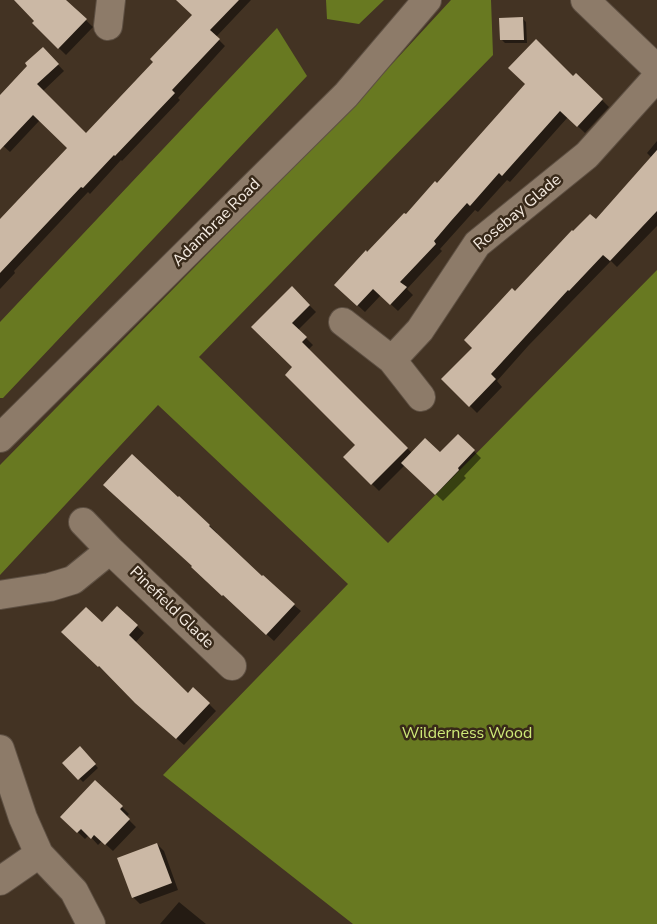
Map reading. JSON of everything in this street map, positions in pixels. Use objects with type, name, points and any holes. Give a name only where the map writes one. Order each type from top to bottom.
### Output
[{"type":"street","name":"Adambrae Road","points":[[0,438],[346,95],[427,0]]},
{"type":"street","points":[[585,0],[657,69]]},
{"type":"street","name":"Rosebay Glade","points":[[392,360],[420,330],[477,244],[587,155],[657,77]]},
{"type":"street","points":[[343,322],[392,360],[421,397]]},
{"type":"street","name":"Pinefield Glade","points":[[83,522],[232,666]]},
{"type":"street","points":[[0,595],[50,587],[73,580],[110,550]]},
{"type":"street","points":[[0,749],[23,818],[39,854],[74,891],[91,924]]},
{"type":"street","points":[[0,881],[39,854]]},
{"type":"green space","points":[[326,0],[384,0],[359,24],[327,19]]},
{"type":"green space","name":"Wilderness Wood","points":[[451,0],[491,0],[493,55],[199,357],[388,543],[657,270],[657,924],[353,924],[163,775],[348,584],[158,405],[0,575],[0,465],[356,103]]},
{"type":"green space","points":[[277,28],[307,76],[3,398],[0,398],[0,322]]},
{"type":"building","points":[[14,0],[66,0],[87,19],[58,49],[32,23],[34,21]]},
{"type":"building","points":[[176,0],[239,0],[210,30],[220,39],[172,90],[175,93],[83,188],[81,187],[0,273],[0,219],[67,148],[33,115],[0,150],[0,95],[27,66],[25,63],[43,47],[59,64],[37,84],[86,133],[153,62],[150,59],[192,15]]},
{"type":"building","points":[[523,17],[524,40],[500,40],[499,18]]},
{"type":"building","points":[[536,39],[573,76],[576,73],[603,99],[577,127],[560,111],[502,176],[499,173],[470,206],[467,203],[451,221],[434,241],[436,244],[400,282],[407,287],[390,305],[373,289],[357,306],[334,285],[366,250],[367,252],[404,213],[406,214],[435,181],[437,183],[525,84],[508,68]]},
{"type":"building","points":[[657,150],[657,211],[610,261],[603,255],[568,290],[491,374],[496,379],[469,407],[441,379],[472,348],[464,340],[512,288],[515,291],[572,230],[590,214],[596,219]]},
{"type":"building","points":[[292,286],[310,305],[292,323],[307,337],[302,342],[408,448],[371,485],[343,457],[355,445],[285,375],[292,367],[251,327]]},
{"type":"building","points":[[458,434],[475,450],[435,495],[401,463],[425,438],[440,452]]},
{"type":"building","points":[[132,454],[210,525],[262,576],[295,604],[266,635],[103,485]]},
{"type":"building","points":[[117,606],[138,625],[129,635],[188,693],[193,687],[210,703],[176,739],[135,703],[99,666],[61,632],[86,607],[102,622]]},
{"type":"building","points":[[80,746],[96,764],[78,780],[62,763]]},
{"type":"building","points":[[95,780],[123,806],[120,809],[130,819],[105,845],[94,835],[91,839],[81,829],[77,833],[60,817]]},
{"type":"building","points":[[157,843],[172,883],[132,898],[117,858]]}]
